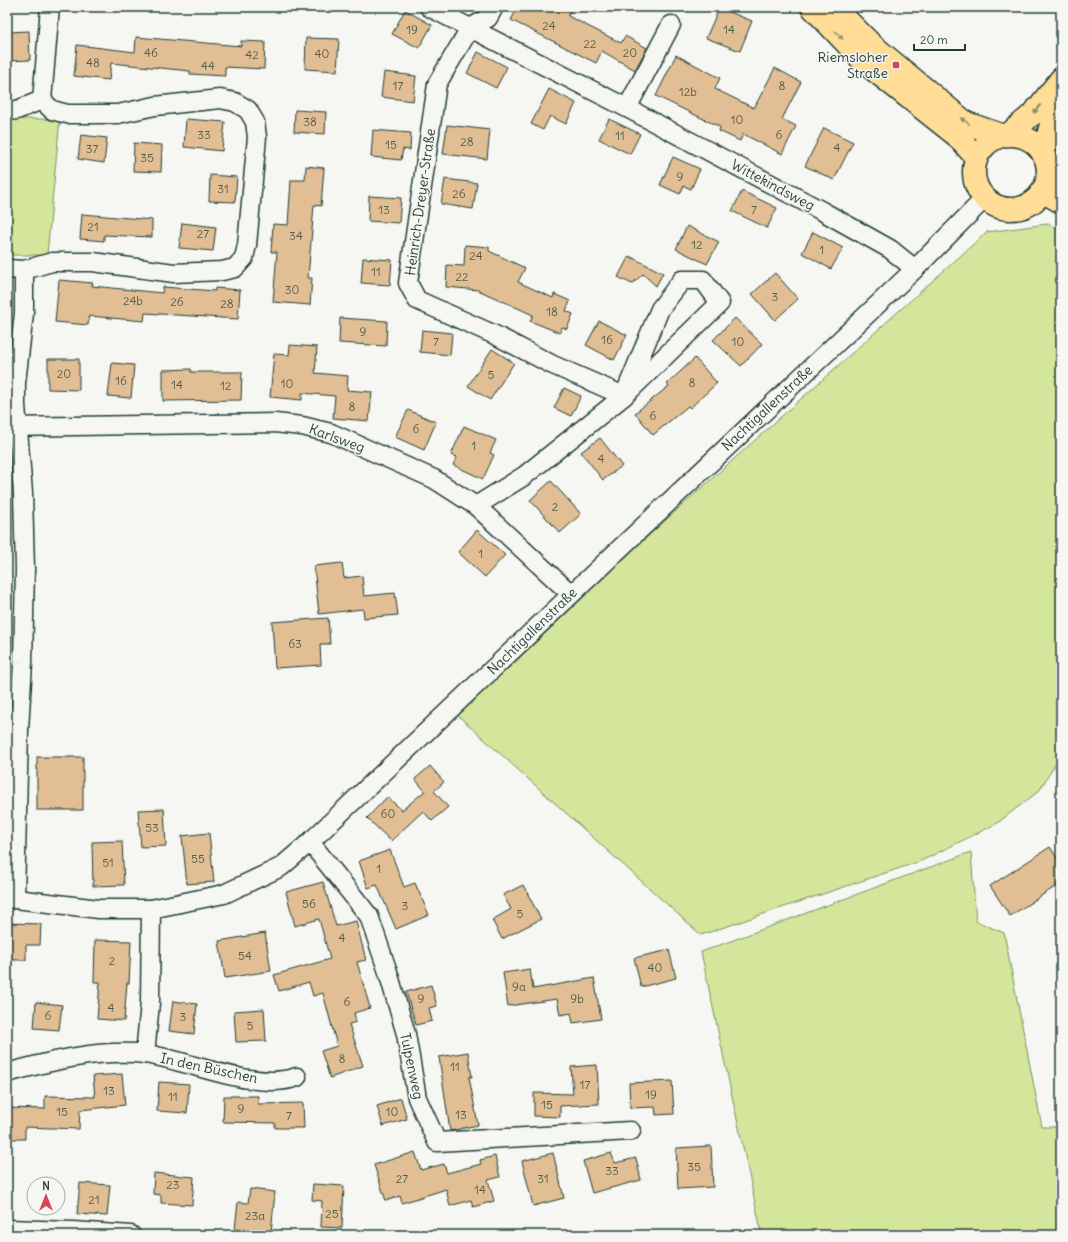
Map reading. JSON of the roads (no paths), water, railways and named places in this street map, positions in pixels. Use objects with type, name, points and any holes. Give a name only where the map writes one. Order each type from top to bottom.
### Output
[{"type":"main road","points":[[812,7],[865,63],[957,136],[976,157]]},
{"type":"main road","points":[[834,7],[872,44],[966,122],[1005,135],[1018,135],[1029,139],[1039,147],[1044,154],[1048,170],[1047,178],[1042,191],[1035,200],[1028,204],[1012,209],[996,206],[985,198],[974,181],[973,173],[976,157],[986,143],[1005,135],[1034,113],[1061,79]]},
{"type":"main road","points":[[1044,154],[1051,124],[1061,109]]},
{"type":"main road","points":[[1042,191],[1061,202]]},
{"type":"street","points":[[11,898],[13,730],[23,663],[25,569],[23,493],[12,427],[24,313],[15,270],[52,262],[93,262],[174,273],[222,272],[235,268],[244,258],[247,245],[257,137],[255,122],[248,110],[235,102],[220,99],[155,106],[118,114],[67,114],[52,110],[42,100],[50,7]]},
{"type":"street","name":"Wittekindsweg","points":[[430,7],[628,108],[822,211],[890,250],[915,269]]},
{"type":"street","points":[[470,28],[488,18],[494,7]]},
{"type":"street","points":[[628,108],[671,25]]},
{"type":"street","name":"Heinrich-Dreyer-Straße","points":[[470,28],[437,84],[408,283],[417,300],[495,335],[553,365],[624,396]]},
{"type":"street","points":[[7,111],[17,110],[42,100]]},
{"type":"street","name":"Nachtigallenstraße","points":[[11,898],[99,909],[151,909],[224,894],[280,867],[310,842],[915,269],[985,198]]},
{"type":"street","points":[[476,506],[524,476],[624,396],[720,303],[703,280],[682,280],[660,309],[624,396]]},
{"type":"street","name":"Karlsweg","points":[[12,427],[275,423],[302,426],[331,433],[434,479],[476,506],[571,594]]},
{"type":"street","name":"Tulpenweg","points":[[310,842],[369,916],[388,972],[406,1034],[417,1098],[437,1142],[631,1130]]},
{"type":"street","name":"In den Büschen","points":[[145,1054],[150,1003],[151,909]]},
{"type":"street","name":"In den Büschen","points":[[7,1073],[47,1062],[109,1053],[145,1054],[248,1079],[286,1081],[297,1077]]},
{"type":"street","points":[[7,1230],[74,1231],[132,1235]]},
{"type":"place","name":"Riemsloher Straße","points":[[896,65]]}]
